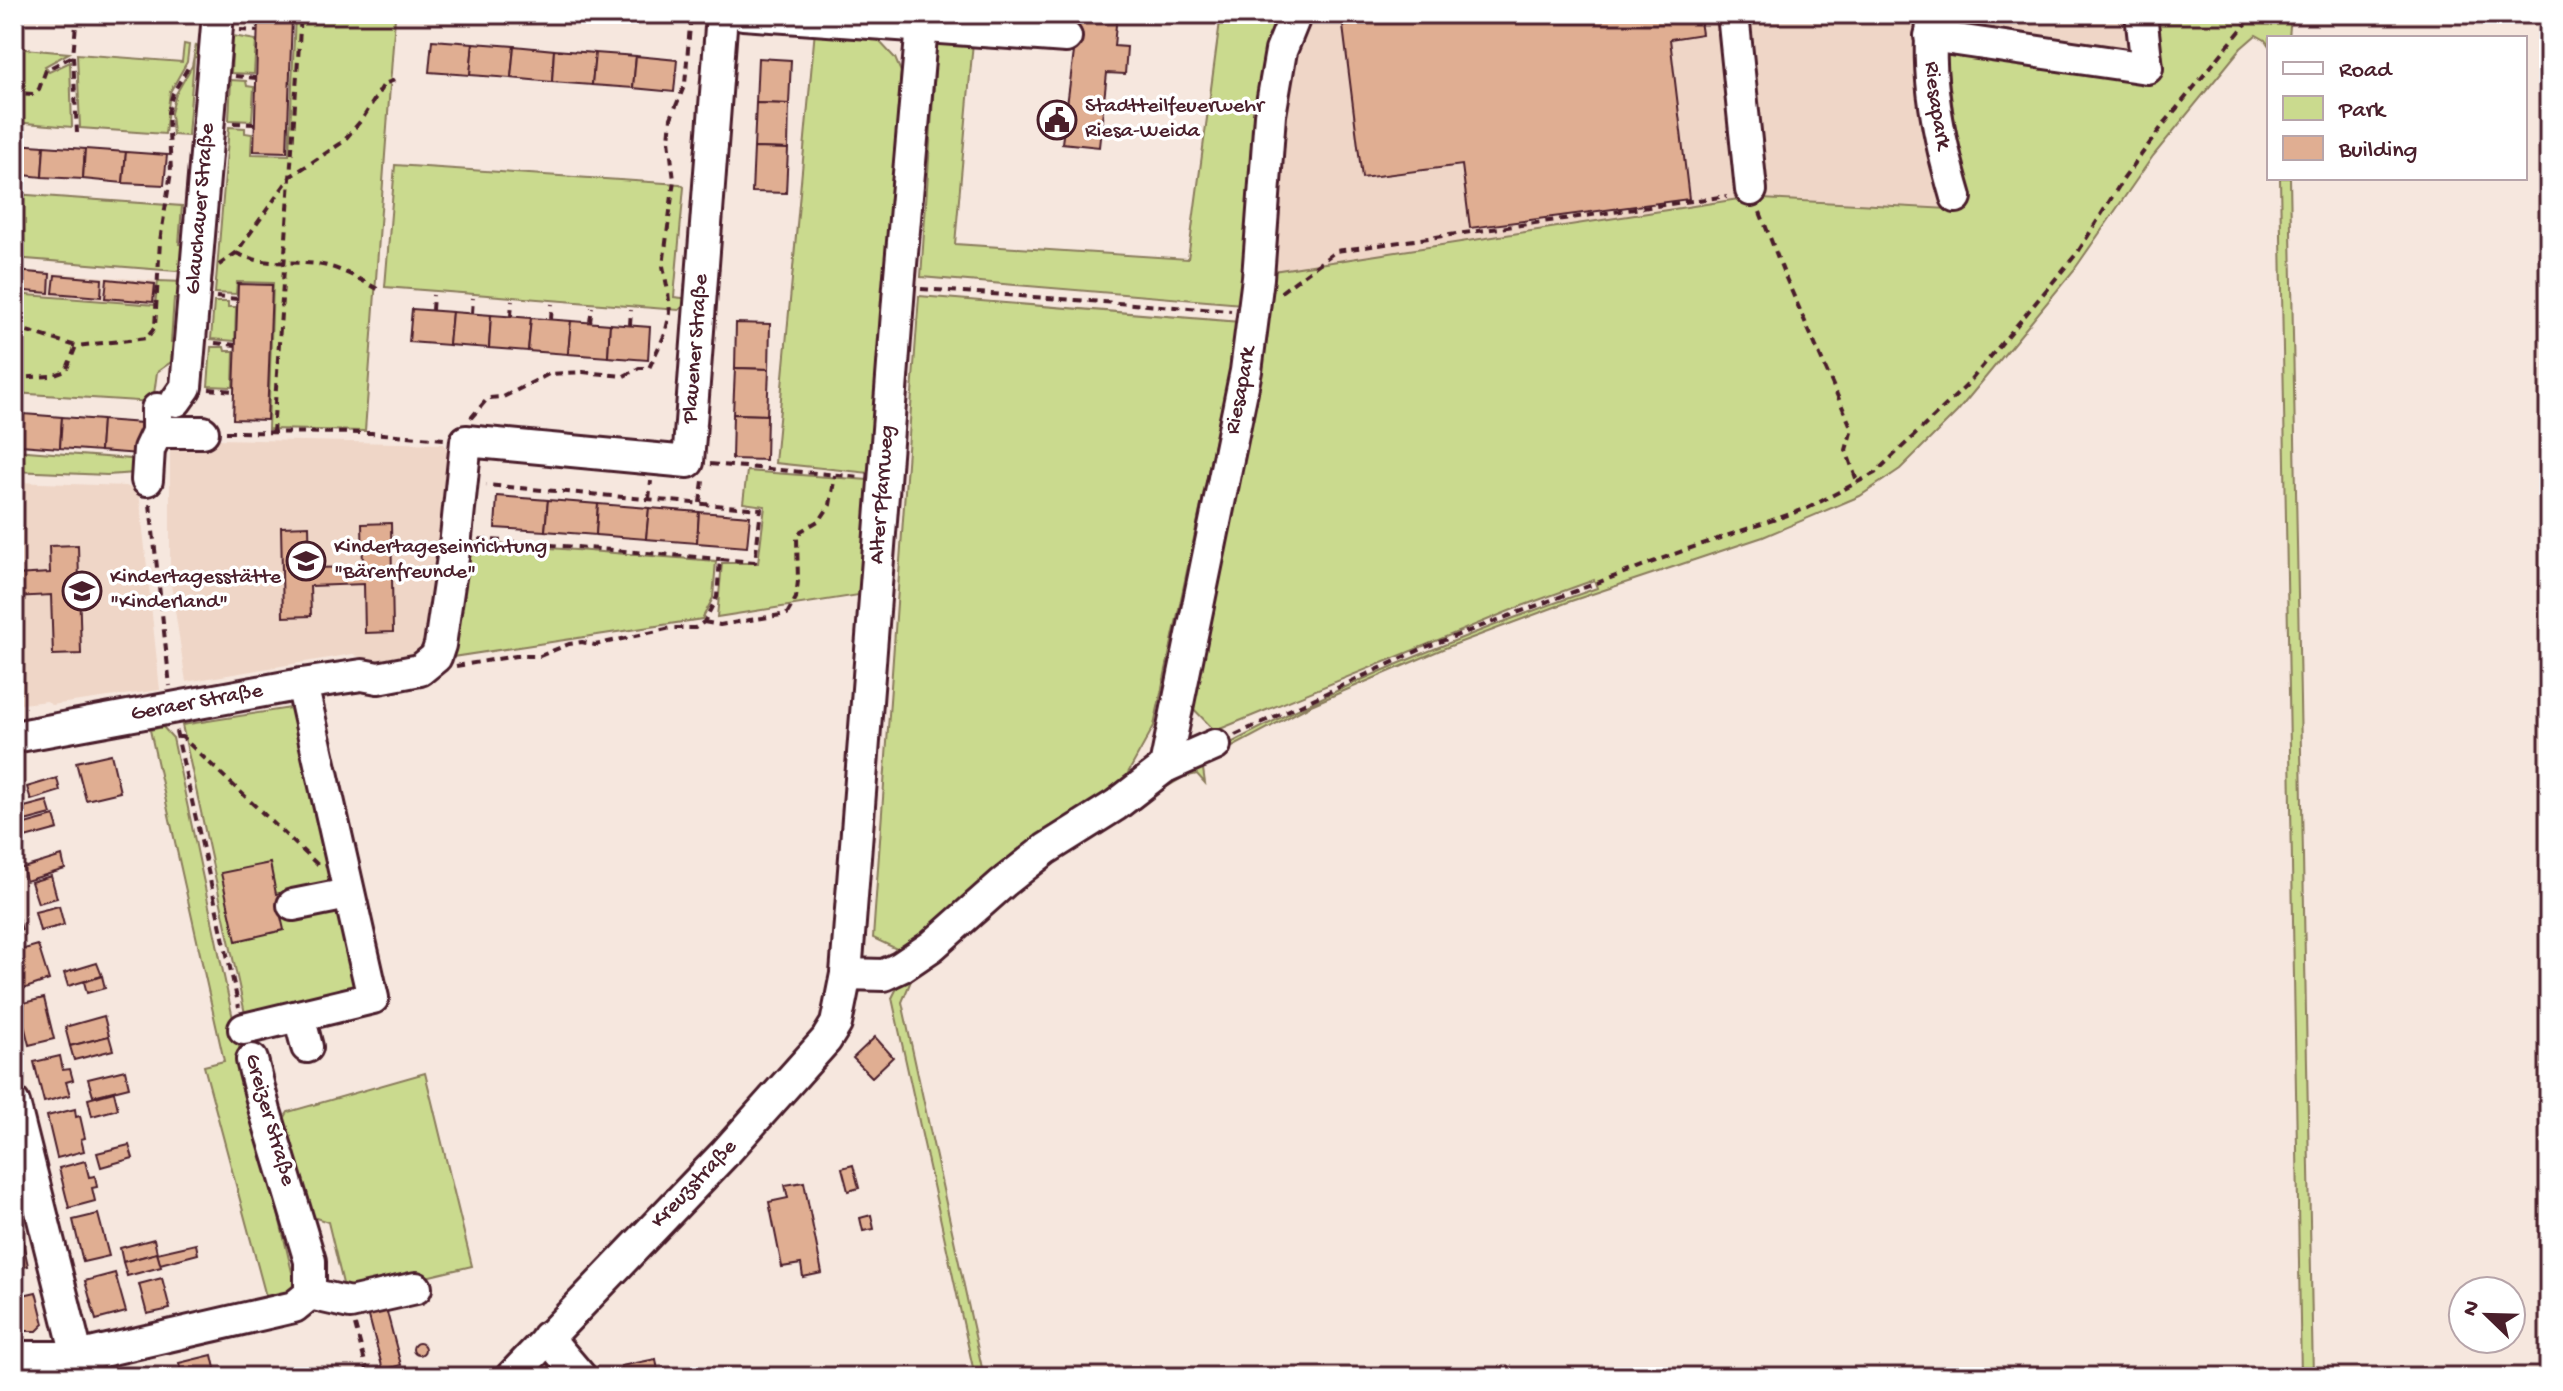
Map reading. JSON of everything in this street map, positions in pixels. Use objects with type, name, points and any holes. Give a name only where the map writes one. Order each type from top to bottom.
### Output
[{"type":"street","name":"Glauchauer Straße","points":[[147,480],[149,449],[163,414],[186,387],[218,14]]},
{"type":"street","name":"Plauener Straße","points":[[688,462],[722,14]]},
{"type":"street","points":[[743,14],[922,20],[1066,37]]},
{"type":"street","name":"Riesapark","points":[[1165,767],[1234,431],[1253,312],[1270,115],[1281,51],[1296,14]]},
{"type":"street","points":[[1733,14],[1751,190]]},
{"type":"street","points":[[1931,25],[2147,68],[2141,14]]},
{"type":"street","name":"Alter Pfarrweg","points":[[846,974],[922,20]]},
{"type":"street","name":"Riesapark","points":[[1931,25],[1933,84],[1940,132],[1956,197]]},
{"type":"street","points":[[163,414],[203,432]]},
{"type":"street","points":[[436,657],[456,537],[466,441],[688,462]]},
{"type":"street","name":"Geraer Straße","points":[[14,737],[302,684],[362,675],[378,678],[420,670],[436,657]]},
{"type":"street","points":[[244,1029],[373,998],[302,684]]},
{"type":"street","points":[[846,974],[884,975],[901,967],[932,946],[1046,849],[1116,805],[1165,767],[1215,745]]},
{"type":"street","points":[[293,905],[348,894]]},
{"type":"street","name":"Kreuzstraße","points":[[511,1377],[726,1152],[826,1040],[836,1024],[846,974]]},
{"type":"street","points":[[299,1016],[307,1047]]},
{"type":"street","name":"Greizer Straße","points":[[252,1060],[310,1261],[310,1294]]},
{"type":"street","points":[[14,1103],[80,1367]]},
{"type":"street","points":[[14,1357],[80,1367],[294,1307],[310,1294],[350,1303],[416,1288]]},
{"type":"street","points":[[547,1337],[581,1377]]},
{"type":"path","points":[[77,14],[73,56],[77,133]]},
{"type":"path","points":[[273,433],[301,14]]},
{"type":"path","points":[[203,432],[371,433],[466,441],[471,418],[488,398],[503,397],[549,374],[583,372],[624,376],[639,368],[649,368],[665,334],[670,313],[663,266],[674,180],[669,140],[671,118],[685,84],[691,14]]},
{"type":"path","points":[[1215,745],[1426,647],[1685,550],[1808,508],[1875,473],[1901,451],[1974,376],[2078,252],[2145,149],[2254,14]]},
{"type":"path","points":[[14,99],[19,93],[33,94],[39,89],[46,70],[73,56]]},
{"type":"path","points":[[14,327],[76,346],[147,338],[155,327],[160,241],[171,172],[168,112],[173,93],[190,65]]},
{"type":"path","points":[[197,265],[219,265],[236,253],[291,176],[343,142],[363,118],[384,84],[395,80]]},
{"type":"path","points":[[899,287],[1253,312],[1336,251],[1727,196],[1751,190],[1852,429],[1846,450],[1858,484]]},
{"type":"path","points":[[236,253],[256,262],[318,264],[347,273],[381,291]]},
{"type":"path","points":[[432,310],[433,295]]},
{"type":"path","points":[[472,313],[473,298]]},
{"type":"path","points":[[511,316],[512,301]]},
{"type":"path","points":[[551,319],[552,304]]},
{"type":"path","points":[[590,322],[592,307]]},
{"type":"path","points":[[630,325],[631,310]]},
{"type":"path","points":[[14,378],[52,376],[66,371],[76,346]]},
{"type":"path","points":[[688,462],[884,478]]},
{"type":"path","points":[[704,622],[720,625],[787,614],[796,598],[797,538],[801,531],[820,520],[830,505],[835,475]]},
{"type":"path","name":"Greizer Straße","points":[[147,480],[172,708],[244,1029]]},
{"type":"path","points":[[456,537],[755,562],[761,509],[461,483]]},
{"type":"path","points":[[436,657],[462,666],[516,656],[540,656],[569,644],[582,642],[595,645],[671,628],[695,628],[704,622],[717,597],[720,559]]},
{"type":"path","points":[[178,737],[182,737],[348,894]]},
{"type":"path","points":[[350,1303],[369,1377]]},
{"type":"shaded area","points":[[1306,14],[2151,14],[2155,81],[1968,210],[1745,198],[1267,272],[1278,118]]},
{"type":"shaded area","points":[[14,270],[158,281],[156,305],[14,294]]},
{"type":"shaded area","name":"Kindertageseinrichtung \"Bärenfreunde\"","points":[[170,438],[444,444],[455,462],[433,642],[418,661],[381,667],[353,654],[186,682],[170,578]]},
{"type":"shaded area","name":"Kindertagesstätte \"Kinderland\"","points":[[14,482],[126,486],[139,492],[160,690],[51,705],[47,701],[14,705]]},
{"type":"green space","points":[[295,14],[395,17],[365,431],[268,429],[273,283],[237,282],[236,294],[215,293],[229,127],[245,128],[245,133],[252,134],[251,154],[289,155]]},
{"type":"green space","points":[[1221,14],[1282,14],[1242,304],[921,277],[937,39],[973,42],[955,244],[1188,259]]},
{"type":"green space","points":[[2151,14],[2291,14],[2289,36],[2267,36],[2267,43],[2256,35],[2241,48],[2153,156],[2074,270],[1957,412],[1900,469],[1860,496],[1763,537],[1571,601],[1445,648],[1311,705],[1208,760],[1203,769],[1205,783],[1197,774],[1184,777],[1098,827],[1191,765],[1300,708],[1447,644],[1597,588],[1594,580],[1519,607],[1215,731],[1184,699],[1267,272],[1745,198],[1967,210],[1945,52],[2155,81]]},
{"type":"green space","points":[[815,30],[878,40],[895,58],[901,72],[869,473],[775,463]]},
{"type":"green space","points":[[233,36],[256,40],[254,74],[231,73]]},
{"type":"green space","points":[[184,44],[189,45],[187,62],[170,92],[165,134],[80,128],[77,54],[182,62]]},
{"type":"green space","points":[[196,45],[208,58],[194,57],[188,136],[173,135],[171,113],[176,94],[192,66]]},
{"type":"green space","points":[[14,48],[69,53],[45,66],[49,72],[70,62],[72,127],[14,122],[14,103],[20,97],[14,93]]},
{"type":"green space","points":[[231,80],[246,81],[247,86],[254,87],[252,121],[229,120]]},
{"type":"green space","points":[[395,165],[680,184],[684,187],[674,297],[691,299],[679,310],[385,287]]},
{"type":"green space","points":[[2280,180],[2290,180],[2313,1377],[2301,1377]]},
{"type":"green space","points":[[14,194],[182,206],[179,244],[194,245],[181,269],[176,271],[14,258]]},
{"type":"green space","points":[[158,281],[185,282],[189,299],[174,298],[171,342],[186,344],[171,362],[157,372],[153,402],[14,393],[14,294],[155,305]]},
{"type":"green space","points":[[919,296],[1240,322],[1154,726],[1123,782],[901,951],[873,938]]},
{"type":"green space","points":[[214,302],[228,302],[228,307],[236,307],[235,341],[211,339]]},
{"type":"green space","points":[[211,347],[234,351],[233,387],[208,386]]},
{"type":"green space","points":[[14,450],[143,460],[136,473],[107,475],[14,471]]},
{"type":"green space","points":[[747,471],[868,480],[859,595],[717,617],[722,563],[758,563],[765,506],[743,503]]},
{"type":"green space","points":[[461,541],[716,561],[713,598],[702,619],[446,658]]},
{"type":"green space","points":[[290,708],[299,718],[365,995],[246,1018],[182,725]]},
{"type":"green space","points":[[163,727],[173,738],[241,1056],[296,1289],[268,1304],[204,1066],[224,1061],[150,730]]},
{"type":"green space","points":[[913,976],[902,1002],[984,1377],[975,1377],[892,998],[899,984]]},
{"type":"green space","points":[[425,1073],[472,1266],[346,1296],[328,1222],[307,1215],[282,1122],[288,1112]]},
{"type":"building","points":[[1079,14],[1117,14],[1114,46],[1127,47],[1125,74],[1107,73],[1099,147],[1062,143]]},
{"type":"building","points":[[1436,14],[1699,14],[1702,34],[1670,39],[1689,199],[1470,228],[1462,165],[1362,178],[1343,26]]},
{"type":"building","points":[[258,17],[292,18],[287,152],[254,151]]},
{"type":"building","points":[[432,40],[473,43],[470,75],[429,72]]},
{"type":"building","points":[[473,43],[514,46],[511,78],[470,75]]},
{"type":"building","points":[[514,46],[554,50],[552,82],[511,78]]},
{"type":"building","points":[[554,50],[595,53],[592,85],[552,82]]},
{"type":"building","points":[[595,53],[636,56],[633,88],[592,85]]},
{"type":"building","points":[[636,56],[677,60],[674,92],[633,88]]},
{"type":"building","points":[[758,58],[791,60],[789,104],[756,103]]},
{"type":"building","points":[[756,103],[789,104],[788,149],[754,148]]},
{"type":"building","points":[[14,144],[44,146],[42,177],[14,174]]},
{"type":"building","points":[[44,146],[85,149],[83,179],[42,177]]},
{"type":"building","points":[[754,148],[788,149],[786,193],[752,192]]},
{"type":"building","points":[[85,149],[126,152],[123,183],[83,179]]},
{"type":"building","points":[[126,152],[167,155],[164,185],[123,183]]},
{"type":"building","points":[[14,271],[50,274],[49,293],[14,290]]},
{"type":"building","points":[[55,275],[102,279],[101,297],[53,293]]},
{"type":"building","points":[[107,279],[155,284],[153,302],[105,298]]},
{"type":"building","points":[[238,284],[272,285],[267,420],[233,419]]},
{"type":"building","points":[[412,309],[452,312],[449,345],[409,342]]},
{"type":"building","points":[[452,312],[491,315],[489,348],[449,345]]},
{"type":"building","points":[[491,315],[531,318],[528,351],[489,348]]},
{"type":"building","points":[[531,318],[571,321],[568,354],[528,351]]},
{"type":"building","points":[[571,321],[610,324],[608,357],[568,354]]},
{"type":"building","points":[[736,323],[770,324],[769,369],[735,368]]},
{"type":"building","points":[[610,324],[650,327],[648,360],[608,357]]},
{"type":"building","points":[[735,368],[769,369],[767,415],[733,414]]},
{"type":"building","points":[[14,414],[23,414],[20,445],[14,445]]},
{"type":"building","points":[[23,414],[62,417],[60,448],[20,445]]},
{"type":"building","points":[[733,414],[767,415],[766,460],[732,459]]},
{"type":"building","points":[[62,417],[102,420],[100,451],[60,448]]},
{"type":"building","points":[[102,420],[142,423],[139,454],[100,451]]},
{"type":"building","points":[[497,496],[548,500],[545,531],[495,528]]},
{"type":"building","points":[[548,500],[598,504],[596,535],[545,531]]},
{"type":"building","points":[[598,504],[649,508],[646,539],[596,535]]},
{"type":"building","points":[[649,508],[699,512],[697,543],[646,539]]},
{"type":"building","points":[[699,512],[750,516],[747,547],[697,543]]},
{"type":"building","points":[[391,523],[393,632],[365,633],[364,584],[310,586],[311,616],[283,617],[281,527],[309,526],[310,568],[363,567],[362,524]]},
{"type":"building","points":[[78,545],[81,654],[53,655],[51,595],[14,597],[14,575],[50,573],[49,546]]},
{"type":"building","points":[[111,754],[120,792],[86,800],[76,762]]},
{"type":"building","points":[[57,778],[60,791],[31,800],[27,787]]},
{"type":"building","points":[[47,801],[51,814],[21,822],[17,809]]},
{"type":"building","points":[[54,816],[58,829],[14,841],[14,827]]},
{"type":"building","points":[[62,856],[65,869],[26,881],[23,868]]},
{"type":"building","points":[[270,863],[276,894],[284,892],[289,915],[281,917],[284,930],[236,941],[221,873]]},
{"type":"building","points":[[51,876],[57,898],[38,903],[31,882]]},
{"type":"building","points":[[14,904],[22,930],[14,933]]},
{"type":"building","points":[[59,906],[64,925],[40,931],[35,912]]},
{"type":"building","points":[[38,945],[49,980],[17,991],[14,952]]},
{"type":"building","points":[[97,963],[102,976],[68,986],[64,973]]},
{"type":"building","points":[[102,976],[105,988],[87,993],[84,982]]},
{"type":"building","points":[[44,998],[54,1039],[29,1045],[19,1004]]},
{"type":"building","points":[[104,1016],[109,1036],[70,1046],[65,1027]]},
{"type":"building","points":[[109,1036],[113,1050],[74,1060],[70,1046]]},
{"type":"building","points":[[875,1037],[893,1057],[872,1077],[853,1058]]},
{"type":"building","points":[[60,1056],[63,1070],[70,1069],[73,1080],[66,1082],[70,1095],[44,1102],[34,1062]]},
{"type":"building","points":[[125,1070],[129,1087],[93,1096],[88,1079]]},
{"type":"building","points":[[114,1092],[118,1109],[92,1116],[88,1099]]},
{"type":"building","points":[[75,1109],[76,1117],[80,1116],[85,1138],[81,1139],[84,1151],[57,1158],[47,1116]]},
{"type":"building","points":[[129,1145],[133,1158],[101,1167],[97,1153]]},
{"type":"building","points":[[85,1161],[89,1177],[95,1176],[97,1187],[92,1188],[95,1201],[69,1208],[59,1168]]},
{"type":"building","points":[[853,1165],[859,1188],[848,1191],[842,1168]]},
{"type":"building","points":[[804,1182],[822,1273],[803,1277],[801,1264],[782,1267],[769,1202],[788,1198],[785,1185]]},
{"type":"building","points":[[98,1214],[109,1256],[83,1262],[73,1220]]},
{"type":"building","points":[[871,1215],[874,1229],[863,1231],[860,1218]]},
{"type":"building","points":[[14,1219],[18,1219],[23,1242],[14,1244]]},
{"type":"building","points":[[154,1239],[157,1253],[123,1262],[120,1248]]},
{"type":"building","points":[[23,1242],[28,1266],[14,1269],[14,1244]]},
{"type":"building","points":[[196,1244],[198,1254],[160,1264],[157,1253]]},
{"type":"building","points":[[157,1253],[161,1267],[127,1276],[123,1262]]},
{"type":"building","points":[[115,1273],[126,1312],[96,1320],[85,1281]]},
{"type":"building","points":[[162,1278],[170,1309],[147,1314],[139,1284]]},
{"type":"building","points":[[36,1292],[44,1324],[37,1331],[14,1331],[14,1297]]},
{"type":"building","points":[[384,1301],[401,1365],[383,1370],[366,1305]]},
{"type":"building","points":[[419,1343],[425,1349],[419,1355],[413,1349]]},
{"type":"building","points":[[212,1355],[217,1377],[182,1377],[179,1363]]},
{"type":"building","points":[[656,1359],[659,1377],[623,1377],[621,1366]]},
{"type":"building","points":[[148,1369],[149,1377],[113,1377]]},
{"type":"place","name":"Stadtteilfeuerwehr Riesa-Weida","points":[[1057,120]]},
{"type":"place","name":"Kindertageseinrichtung \"Bärenfreunde\"","points":[[306,561]]},
{"type":"place","name":"Kindertagesstätte \"Kinderland\"","points":[[82,591]]}]
